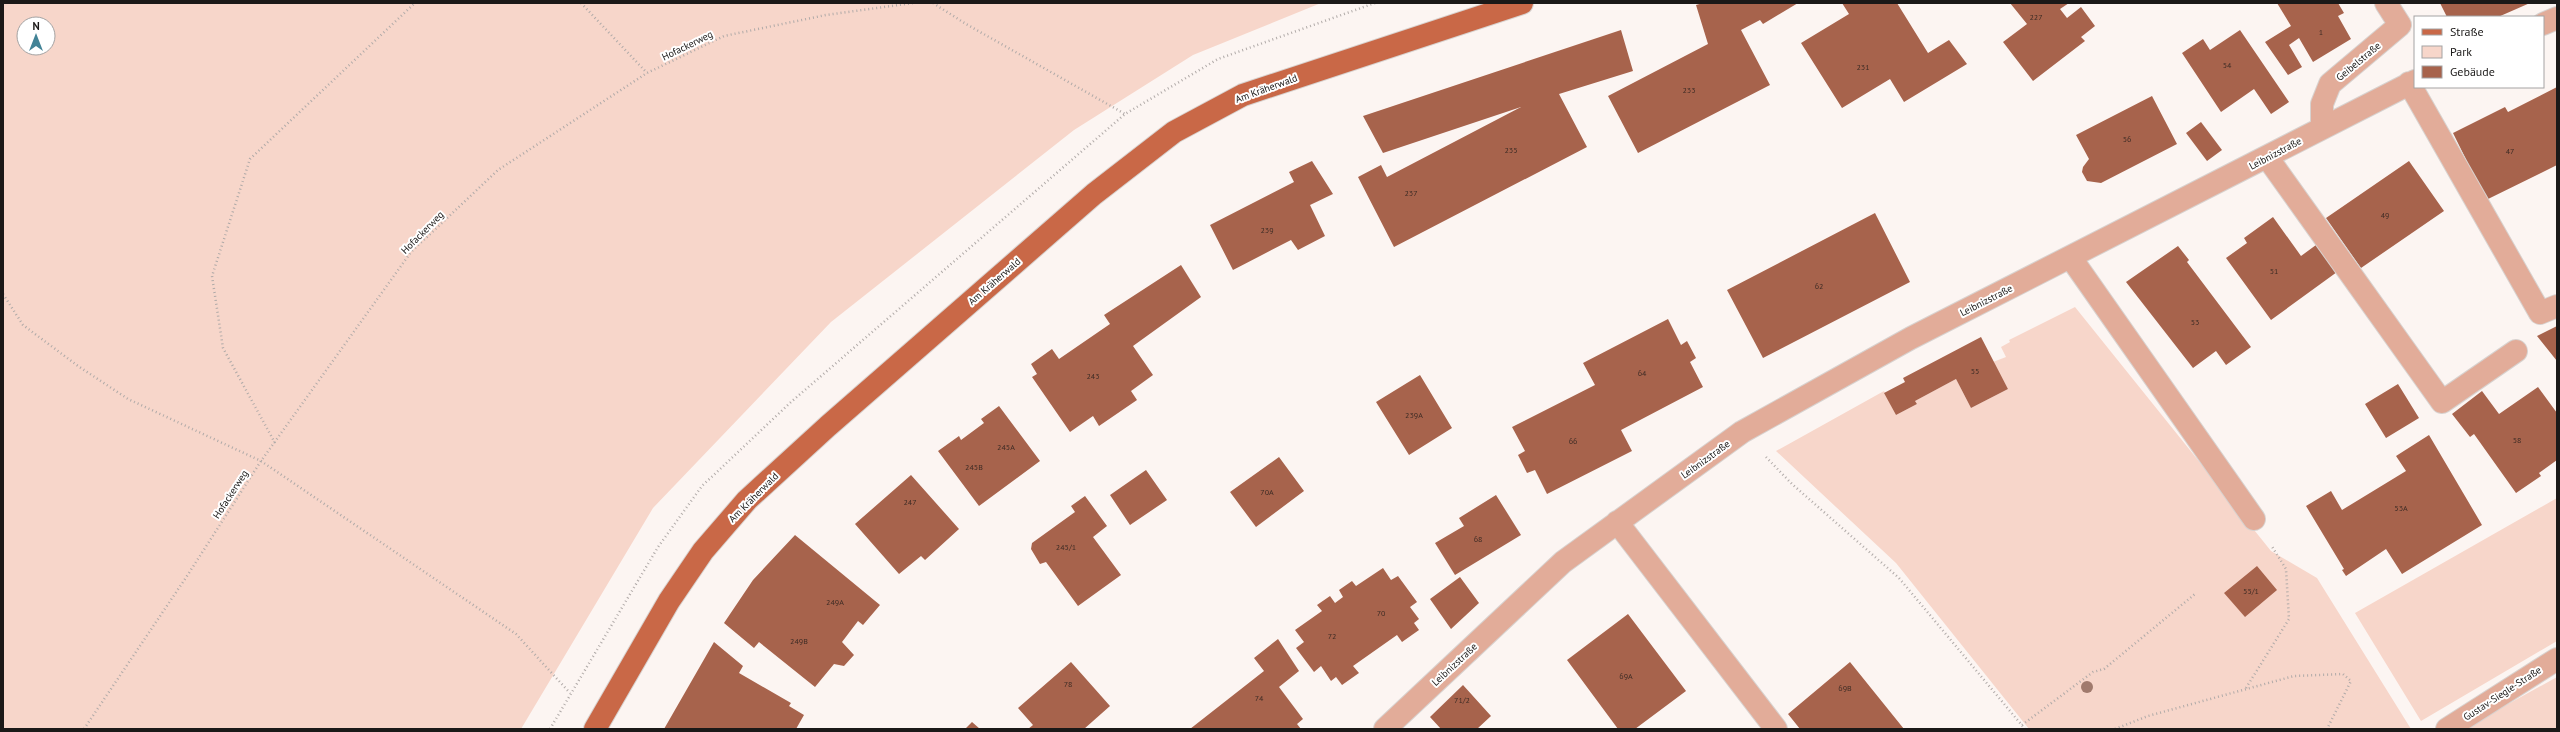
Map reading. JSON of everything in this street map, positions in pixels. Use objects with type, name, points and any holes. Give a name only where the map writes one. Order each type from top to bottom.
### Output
[{"type":"main road","name":"Am Kräherwald","points":[[595,729],[669,601],[703,552],[747,500],[828,426],[1094,194],[1174,132],[1242,95],[1522,3]]},
{"type":"street","name":"Geibelstraße","points":[[2322,127],[2322,104],[2330,84],[2400,25],[2386,3]]},
{"type":"street","points":[[2544,24],[2557,18]]},
{"type":"street","name":"Leibnizstraße","points":[[1385,729],[1563,562],[1742,432],[1911,338],[2071,258],[2322,127],[2412,82]]},
{"type":"street","points":[[2415,88],[2540,313],[2557,306]]},
{"type":"street","points":[[2267,157],[2442,402],[2516,351]]},
{"type":"street","points":[[2071,258],[2254,519]]},
{"type":"street","points":[[1617,522],[1776,729]]},
{"type":"street","name":"Gustav-Siegle-Straße","points":[[2447,729],[2557,659]]},
{"type":"path","points":[[275,442],[223,348],[212,276],[214,268],[250,159],[415,3]]},
{"type":"path","points":[[581,3],[646,73]]},
{"type":"path","name":"Hofackerweg","points":[[84,729],[187,576],[261,461],[410,252],[498,170],[646,73],[724,36],[826,15],[913,3]]},
{"type":"path","points":[[933,3],[966,24],[1125,114]]},
{"type":"path","points":[[3,294],[23,325],[78,366],[128,399],[261,461],[516,634],[570,693]]},
{"type":"path","points":[[1742,432],[1792,484],[1899,578],[2025,729]]},
{"type":"path","points":[[2246,688],[2289,619],[2286,569],[2254,519]]},
{"type":"path","points":[[2022,725],[2093,672],[2104,669],[2195,594]]},
{"type":"path","points":[[2115,729],[2148,716],[2294,676],[2343,674],[2351,681],[2327,729]]},
{"type":"green space","points":[[3,3],[1321,3],[1193,55],[1074,130],[831,322],[653,508],[521,729],[3,729]]},
{"type":"green space","points":[[2075,307],[2271,551],[2317,578],[2411,729],[2029,729],[1896,563],[1776,451],[1884,391],[1896,415],[1917,404],[1915,401],[1956,379],[1971,408],[2008,389],[1993,362],[2006,357],[2001,347],[2010,342],[2009,340]]},
{"type":"green space","points":[[2557,498],[2557,641],[2421,721],[2355,613]]},
{"type":"green space","points":[[2557,677],[2557,729],[2463,729]]},
{"type":"building","points":[[1703,3],[1798,3],[1763,24],[1760,20],[1741,30],[1770,85],[1638,153],[1608,96],[1708,44],[1696,5]]},
{"type":"building","points":[[1842,3],[1897,3],[1928,53],[1949,40],[1967,64],[1904,102],[1890,79],[1842,108],[1801,43],[1849,14]]},
{"type":"building","points":[[2010,3],[2069,3],[2060,9],[2067,18],[2081,7],[2095,26],[2081,37],[2085,41],[2033,81],[2003,42],[2027,24]]},
{"type":"building","points":[[2277,3],[2338,3],[2344,13],[2338,16],[2351,39],[2313,62],[2299,38],[2289,45],[2302,67],[2288,75],[2265,42],[2291,26]]},
{"type":"building","points":[[2440,3],[2530,3],[2500,16],[2446,16]]},
{"type":"building","points":[[1621,30],[1633,71],[1559,94],[1587,147],[1394,247],[1358,177],[1381,165],[1387,177],[1521,107],[1383,153],[1363,116]]},
{"type":"building","points":[[2240,30],[2289,102],[2271,114],[2254,89],[2221,112],[2182,53],[2203,39],[2210,50]]},
{"type":"building","points":[[2557,87],[2557,165],[2486,200],[2453,133],[2505,107],[2508,112]]},
{"type":"building","points":[[2152,96],[2177,144],[2101,183],[2087,181],[2082,172],[2083,167],[2089,159],[2076,135]]},
{"type":"building","points":[[2201,122],[2222,150],[2207,161],[2186,133]]},
{"type":"building","points":[[1312,161],[1333,194],[1310,205],[1325,236],[1298,250],[1291,240],[1233,270],[1210,225],[1294,182],[1289,172]]},
{"type":"building","points":[[2409,161],[2444,211],[2361,268],[2326,218]]},
{"type":"building","points":[[1875,213],[1910,282],[1763,358],[1727,290]]},
{"type":"building","points":[[2273,217],[2301,256],[2316,245],[2337,272],[2271,320],[2226,258],[2247,243],[2244,238]]},
{"type":"building","points":[[2178,246],[2189,260],[2187,262],[2251,347],[2226,365],[2216,351],[2193,368],[2126,282]]},
{"type":"building","points":[[1181,265],[1201,297],[1133,346],[1153,375],[1131,391],[1137,400],[1099,426],[1093,416],[1070,432],[1032,377],[1037,374],[1031,364],[1052,349],[1059,359],[1110,324],[1104,315]]},
{"type":"building","points":[[1668,319],[1681,345],[1687,341],[1696,358],[1690,362],[1703,387],[1621,430],[1632,451],[1547,494],[1535,470],[1527,473],[1518,455],[1525,451],[1512,427],[1595,385],[1583,363]]},
{"type":"building","points":[[2557,326],[2557,361],[2537,336]]},
{"type":"building","points":[[1981,337],[2008,389],[1971,408],[1956,379],[1915,401],[1917,404],[1896,415],[1884,393],[1905,382],[1903,378]]},
{"type":"building","points":[[1420,375],[1452,428],[1409,455],[1376,402]]},
{"type":"building","points":[[2398,384],[2419,418],[2386,438],[2365,404]]},
{"type":"building","points":[[2538,387],[2557,413],[2557,460],[2539,473],[2541,476],[2516,493],[2474,434],[2470,437],[2452,414],[2482,391],[2499,414]]},
{"type":"building","points":[[999,406],[1040,461],[979,506],[938,451],[959,436],[961,440],[984,423],[981,419]]},
{"type":"building","points":[[2429,435],[2482,525],[2402,574],[2386,549],[2346,576],[2342,570],[2344,569],[2306,506],[2331,491],[2342,510],[2406,471],[2396,456]]},
{"type":"building","points":[[1279,457],[1304,491],[1256,527],[1230,492]]},
{"type":"building","points":[[1146,470],[1167,500],[1130,525],[1110,495]]},
{"type":"building","points":[[911,475],[959,529],[925,560],[921,556],[899,574],[855,524]]},
{"type":"building","points":[[1496,495],[1521,535],[1455,575],[1435,543],[1464,526],[1459,518]]},
{"type":"building","points":[[1085,496],[1107,526],[1093,537],[1121,575],[1078,606],[1046,562],[1040,564],[1031,549],[1032,543],[1075,512],[1071,506]]},
{"type":"building","points":[[795,535],[880,605],[863,625],[858,621],[842,642],[854,655],[844,666],[834,664],[815,687],[759,642],[754,648],[724,623],[753,580]]},
{"type":"building","points":[[2257,566],[2277,590],[2245,617],[2224,593]]},
{"type":"building","points":[[1383,568],[1391,580],[1398,576],[1417,602],[1410,607],[1419,619],[1414,623],[1419,630],[1402,642],[1397,635],[1353,666],[1359,673],[1342,685],[1336,677],[1331,681],[1321,666],[1314,672],[1296,648],[1304,642],[1295,630],[1322,611],[1317,605],[1330,596],[1335,603],[1343,597],[1339,590],[1352,581],[1356,586]]},
{"type":"building","points":[[1460,577],[1479,603],[1451,629],[1430,599]]},
{"type":"building","points":[[1628,614],[1686,691],[1635,729],[1618,729],[1567,660]]},
{"type":"building","points":[[1278,639],[1299,671],[1279,687],[1303,719],[1297,724],[1301,729],[1190,729],[1264,671],[1254,658]]},
{"type":"building","points":[[714,642],[743,666],[739,673],[791,703],[789,706],[804,715],[796,729],[664,729]]},
{"type":"building","points":[[1071,662],[1110,706],[1084,729],[1028,729],[1033,725],[1018,708]]},
{"type":"building","points":[[1850,662],[1904,729],[1800,729],[1788,714]]},
{"type":"building","points":[[1463,685],[1491,716],[1477,729],[1441,729],[1430,717]]},
{"type":"building","points":[[972,722],[980,729],[965,729]]}]
